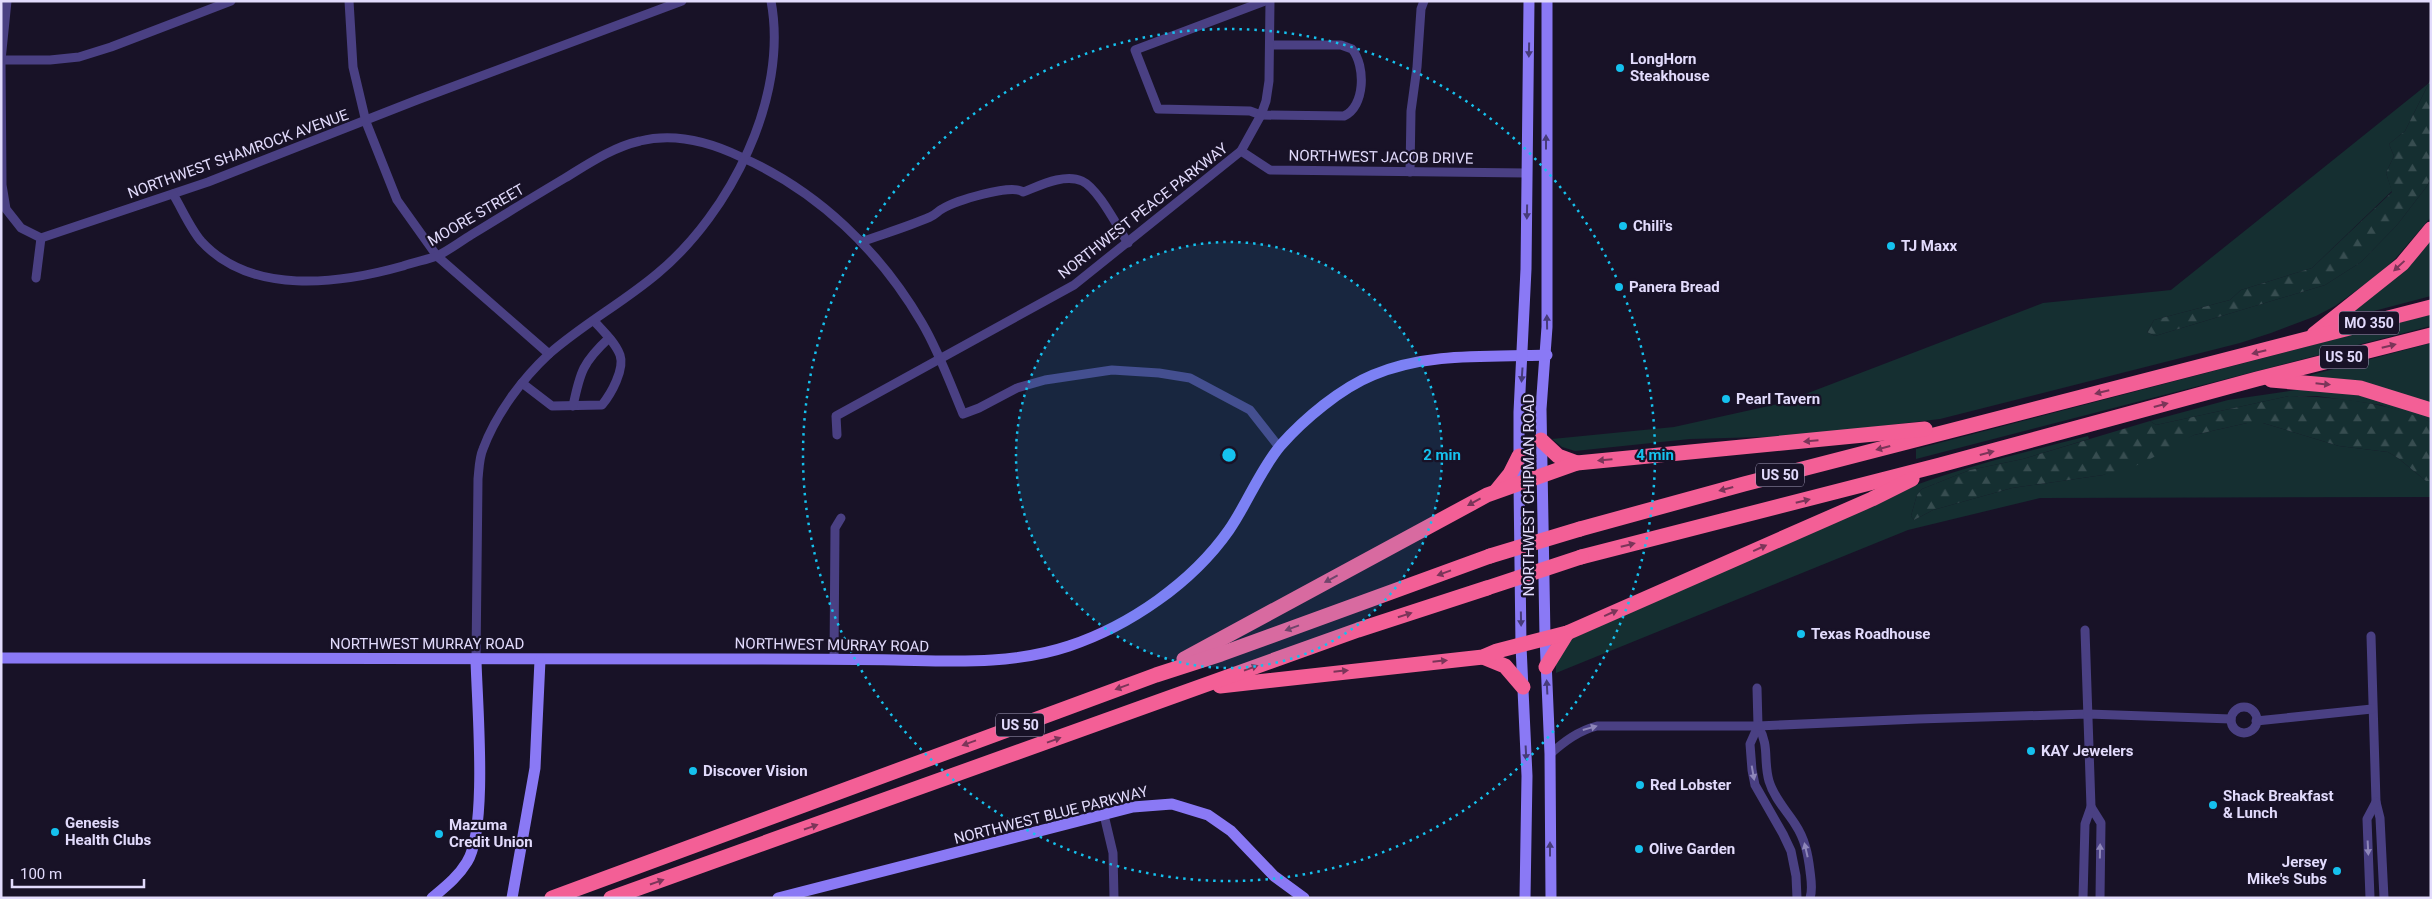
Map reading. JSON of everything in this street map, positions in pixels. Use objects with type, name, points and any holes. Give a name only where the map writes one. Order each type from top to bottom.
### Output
[{"type":"highway","name":"US 50","points":[[552,898],[1156,675],[1221,654],[1490,556],[1580,529],[1981,423],[2307,340],[2402,264],[2431,229]]},
{"type":"highway","name":"MO 350","points":[[2307,340],[2431,307]]},
{"type":"highway","name":"US 50","points":[[611,898],[1358,630],[1581,557],[1940,465],[2431,335]]},
{"type":"highway","points":[[2257,380],[2319,383],[2360,388],[2431,410]]},
{"type":"highway","points":[[1156,675],[1242,626],[1496,492],[1576,463],[1878,435],[1981,423]]},
{"type":"highway","points":[[1541,440],[1558,456],[1576,463]]},
{"type":"highway","points":[[1496,492],[1510,474],[1519,456]]},
{"type":"highway","points":[[1189,691],[1264,680],[1483,657],[1545,637],[1566,633],[1872,499],[1940,465]]},
{"type":"highway","points":[[1546,667],[1566,633]]},
{"type":"highway","points":[[1483,657],[1504,666],[1523,686]]},
{"type":"street","points":[[6,1],[1,60],[2,185],[6,209],[21,228],[41,238],[36,278]]},
{"type":"street","points":[[1,60],[50,60],[79,57],[111,47],[231,1]]},
{"type":"street","points":[[350,1],[353,67],[366,122],[397,200],[437,256],[549,354]]},
{"type":"street","name":"NORTHWEST SHAMROCK AVENUE","points":[[41,238],[173,194],[682,1]]},
{"type":"street","points":[[432,898],[451,883],[468,861],[476,834],[479,801],[476,660],[478,479],[482,450],[494,426],[522,383],[549,354],[659,272],[702,229],[746,159],[764,106],[773,47],[770,1]]},
{"type":"street","points":[[1265,1],[1135,50],[1158,109],[1250,111],[1261,115],[1344,116],[1354,109],[1360,96],[1359,59],[1348,46],[1270,45]]},
{"type":"street","name":"NORTHWEST PEACE PARKWAY","points":[[837,435],[836,416],[1074,285],[1241,151],[1261,115],[1269,81],[1270,1]]},
{"type":"street","points":[[1410,172],[1411,111],[1417,67],[1421,9],[1424,1]]},
{"type":"street","name":"NORTHWEST CHIPMAN ROAD","points":[[1525,898],[1527,776],[1521,646],[1519,456],[1524,356],[1529,1]]},
{"type":"street","name":"NORTHWEST CHIPMAN ROAD","points":[[1547,1],[1546,355],[1541,409],[1541,440],[1545,637],[1550,754],[1551,898]]},
{"type":"street","name":"MOORE STREET","points":[[173,194],[200,240],[220,258],[242,270],[295,281],[339,280],[382,272],[437,256],[599,158],[641,140],[681,138],[710,143],[746,159],[794,186],[834,215],[860,242],[890,275],[922,323],[940,358],[963,414],[979,408],[1017,388],[1046,380],[1112,370],[1158,373],[1190,378],[1250,410],[1280,447]]},
{"type":"street","name":"NORTHWEST JACOB DRIVE","points":[[1241,151],[1270,170],[1527,172]]},
{"type":"street","points":[[1527,172],[1537,182],[1546,206]]},
{"type":"street","points":[[860,242],[932,216],[943,208],[1007,188],[1018,188],[1023,192],[1047,182],[1073,179],[1083,181],[1095,193],[1128,243]]},
{"type":"street","points":[[522,383],[552,406],[602,405],[608,398],[620,366],[620,356],[609,338],[594,320]]},
{"type":"street","points":[[573,406],[580,372],[590,356],[609,338]]},
{"type":"street","name":"NORTHWEST MURRAY ROAD","points":[[1,658],[129,656],[540,660],[834,658],[990,661],[1065,648],[1096,636],[1160,598],[1204,562],[1228,531],[1280,447],[1317,410],[1370,376],[1402,365],[1437,359],[1546,355]]},
{"type":"street","points":[[834,658],[835,528],[842,518]]},
{"type":"street","points":[[2083,898],[2085,824],[2091,806],[2085,630]]},
{"type":"street","points":[[2371,636],[2376,802],[2380,818],[2384,898]]},
{"type":"street","points":[[512,898],[535,768],[540,660]]},
{"type":"street","points":[[1757,688],[1758,726],[1750,744],[1755,785],[1791,851],[1796,876],[1797,898]]},
{"type":"street","points":[[2244,707],[2252,710],[2256,721],[2253,728],[2245,732],[2233,728],[2230,719],[2236,709],[2244,707]]},
{"type":"street","points":[[2256,721],[2372,709]]},
{"type":"street","points":[[1550,754],[1568,739],[1584,730],[1597,726],[1758,726],[2088,714],[2230,719]]},
{"type":"street","points":[[1758,726],[1765,738],[1769,782],[1775,796],[1804,840],[1808,856],[1812,892],[1810,898]]},
{"type":"street","points":[[2370,898],[2367,819],[2376,802]]},
{"type":"street","name":"NORTHWEST BLUE PARKWAY","points":[[778,898],[1133,807],[1172,804],[1208,815],[1231,831],[1274,876],[1304,898]]},
{"type":"street","points":[[2091,806],[2100,823],[2100,898]]},
{"type":"street","points":[[1104,815],[1114,853],[1114,898]]},
{"type":"green space","points":[[2431,75],[2431,176],[2427,186],[2397,225],[2361,262],[2325,285],[2155,336],[2147,332],[2154,320],[2230,300],[2241,290],[2312,268],[2392,192],[2386,173],[2394,156],[2389,144],[2405,131],[2429,83]]},
{"type":"green space","points":[[2429,83],[2405,131],[2389,144],[2394,156],[2386,173],[2392,191],[2312,268],[2241,290],[2230,300],[2154,320],[2147,332],[2155,336],[2325,285],[2361,262],[2397,225],[2427,186],[2431,176],[2431,217],[2396,258],[2379,274],[2335,306],[2316,316],[2240,343],[1940,419],[1797,436],[1690,439],[1575,451],[1562,447],[1552,439],[1674,427],[1782,403],[2043,303],[2171,290]]},
{"type":"green space","points":[[2431,236],[2431,296],[2336,321]]},
{"type":"green space","points":[[2431,314],[2431,326],[1916,459],[1916,449]]},
{"type":"green space","points":[[2431,343],[2431,403],[2310,376],[2311,375]]},
{"type":"green space","points":[[2303,389],[2344,391],[2431,415],[2431,422],[2381,405],[2317,396],[2289,396],[2156,425],[2150,421],[2228,400]]},
{"type":"green space","points":[[2289,396],[2344,399],[2379,405],[2431,422],[2431,481],[2426,481],[2388,452],[2339,446],[2263,423],[2247,423],[2194,435],[2141,464],[2103,475],[2012,488],[1933,510],[1914,520],[1911,516],[1917,495],[1922,489],[1970,470],[2023,459],[2150,421],[2156,425]]},
{"type":"green space","points":[[2247,423],[2263,423],[2339,446],[2388,452],[2426,481],[2431,481],[2431,497],[2040,498],[1908,530],[1556,673],[1556,656],[1569,640],[1913,486],[1956,471],[2022,453],[2088,436],[2089,439],[2023,459],[1970,470],[1922,489],[1917,495],[1911,516],[1914,520],[1933,510],[2012,488],[2103,475],[2194,435]]},
{"type":"place","name":"LongHorn Steakhouse","points":[[1620,68]]},
{"type":"place","name":"Chili's","points":[[1623,226]]},
{"type":"place","name":"TJ Maxx","points":[[1891,246]]},
{"type":"place","name":"Panera Bread","points":[[1619,287]]},
{"type":"place","name":"Pearl Tavern","points":[[1726,399]]},
{"type":"place","name":"Texas Roadhouse","points":[[1801,634]]},
{"type":"place","name":"KAY Jewelers","points":[[2031,751]]},
{"type":"place","name":"Discover Vision","points":[[693,771]]},
{"type":"place","name":"Red Lobster","points":[[1640,785]]},
{"type":"place","name":"Shack Breakfast & Lunch","points":[[2213,805]]},
{"type":"place","name":"Genesis Health Clubs","points":[[55,832]]},
{"type":"place","name":"Mazuma Credit Union","points":[[439,834]]},
{"type":"place","name":"Olive Garden","points":[[1639,849]]},
{"type":"place","name":"Jersey Mike's Subs","points":[[2337,871]]}]
